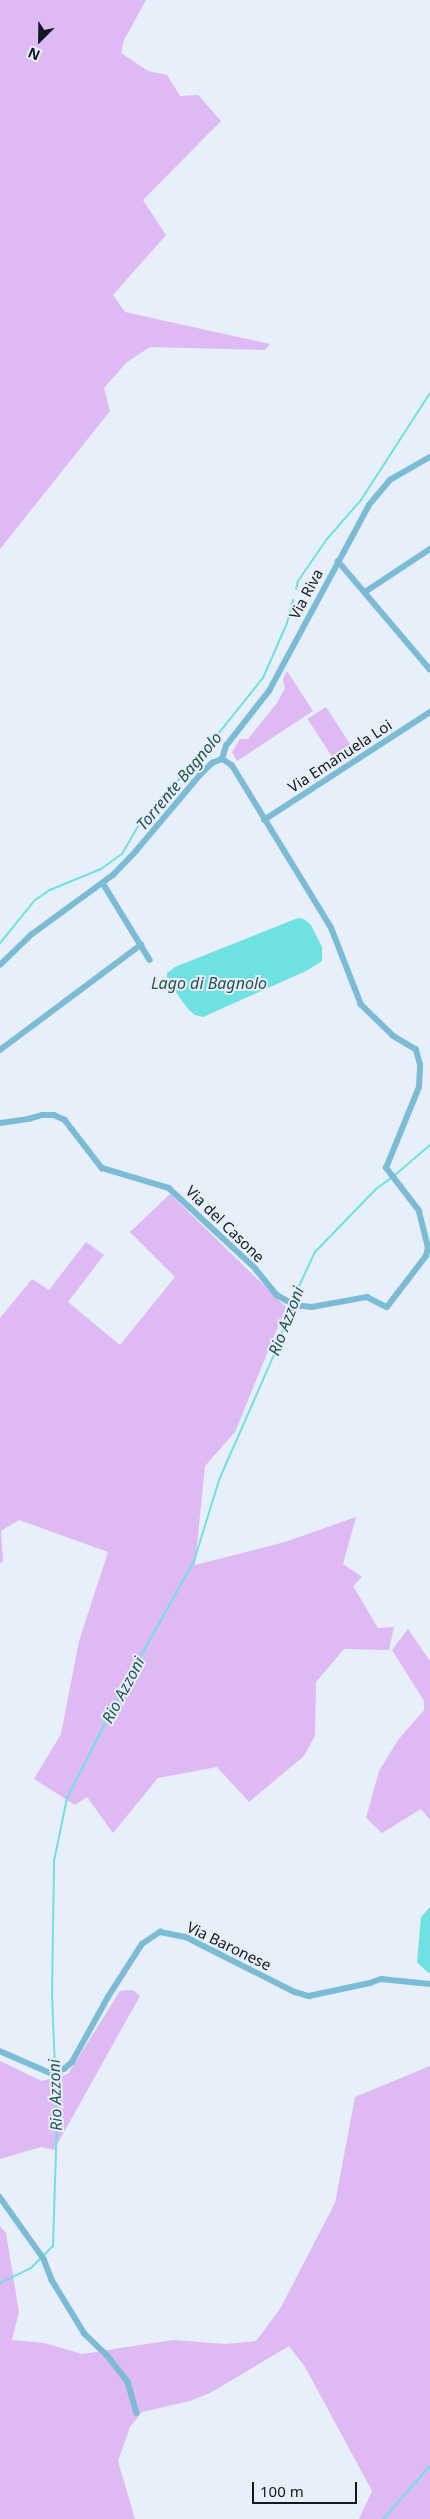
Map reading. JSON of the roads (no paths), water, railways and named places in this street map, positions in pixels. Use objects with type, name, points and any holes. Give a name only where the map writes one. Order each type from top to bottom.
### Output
[{"type":"street","name":"Via Riva","points":[[222,759],[226,746],[269,691],[369,505],[390,480],[430,457]]},
{"type":"street","points":[[365,592],[430,549]]},
{"type":"street","points":[[338,561],[430,669]]},
{"type":"street","name":"Via Emanuela Loi","points":[[264,820],[430,712]]},
{"type":"street","points":[[0,964],[31,935],[103,883],[136,852],[200,774],[212,763],[222,759],[229,763],[264,820]]},
{"type":"street","name":"Via del Casone","points":[[0,1123],[42,1115],[54,1115],[65,1120],[102,1168],[169,1188],[255,1268],[262,1280],[285,1301],[294,1305],[312,1307],[368,1297],[387,1307],[426,1256],[428,1248],[418,1211],[386,1168],[419,1087],[420,1065],[416,1050],[393,1036],[361,1005],[331,928],[264,820]]},
{"type":"street","points":[[103,883],[150,960]]},
{"type":"street","points":[[0,1050],[141,944]]},
{"type":"street","name":"Via Baronese","points":[[0,2051],[50,2073],[64,2069],[72,2062],[108,1997],[142,1944],[160,1932],[186,1937],[295,1992],[309,1996],[370,1983],[381,1978],[430,1984]]},
{"type":"street","points":[[0,2197],[44,2259],[52,2280],[85,2334],[107,2355],[128,2382],[137,2413]]},
{"type":"water","name":"Lago di Bagnolo","points":[[298,918],[304,919],[311,925],[322,947],[322,961],[306,971],[203,1017],[195,1015],[188,1009],[167,980],[167,973],[175,967]]},
{"type":"water","points":[[430,1907],[430,1973],[417,1962],[421,1917]]},
{"type":"waterway","name":"Torrente Bagnolo","points":[[296,589],[298,581],[327,539],[361,500],[430,393]]},
{"type":"waterway","name":"Torrente Bagnolo","points":[[0,943],[35,900],[50,890],[101,869],[122,854],[140,823],[167,791],[190,769],[263,678],[287,623],[293,600]]},
{"type":"waterway","name":"Rio Azzoni","points":[[395,1175],[430,1145]]},
{"type":"waterway","name":"Rio Azzoni","points":[[292,1301],[315,1252],[376,1189],[391,1178]]},
{"type":"waterway","name":"Rio Azzoni","points":[[55,2069],[52,1995],[54,1861],[67,1798],[130,1675],[194,1561],[219,1480],[279,1343],[290,1305]]},
{"type":"waterway","name":"Rio Azzoni","points":[[0,2283],[31,2268],[53,2246],[57,2120],[55,2074]]},
{"type":"waterway","points":[[383,2519],[430,2466]]}]
